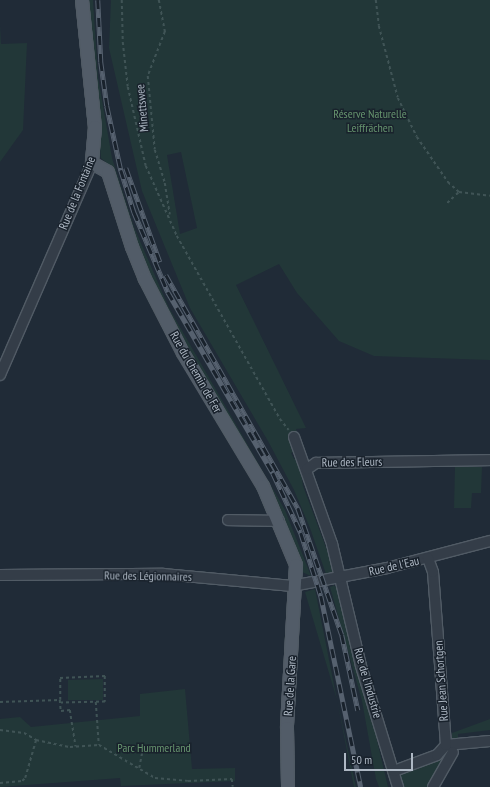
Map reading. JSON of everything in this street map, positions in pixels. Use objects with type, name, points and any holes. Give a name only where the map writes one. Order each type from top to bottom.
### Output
[{"type":"main road","name":"Rue de la Fontaine","points":[[82,0],[95,127],[92,163]]},
{"type":"main road","name":"Rue du Chemin de Fer","points":[[92,163],[108,172],[132,247],[156,301],[183,353],[256,473],[279,521],[296,565],[296,585]]},
{"type":"main road","name":"Rue de la Gare","points":[[288,787],[287,728],[296,585]]},
{"type":"street","name":"Rue de la Fontaine","points":[[0,375],[92,163]]},
{"type":"street","points":[[294,437],[307,468]]},
{"type":"street","name":"Rue des Fleurs","points":[[342,578],[307,468],[316,463],[490,460]]},
{"type":"street","points":[[228,520],[279,521]]},
{"type":"street","name":"Rue de l'Eau","points":[[296,585],[342,578],[428,558],[490,541]]},
{"type":"street","name":"Rue Jean Schortgen","points":[[428,558],[433,572],[446,745]]},
{"type":"street","name":"Rue des Légionnaires","points":[[0,575],[163,574],[296,585]]},
{"type":"street","name":"Rue de l'Industrie","points":[[342,578],[361,666],[398,787]]},
{"type":"street","points":[[394,771],[437,755],[446,745],[490,741]]},
{"type":"street","points":[[433,787],[453,752]]},
{"type":"path","points":[[122,0],[123,42],[128,87],[146,166],[178,236],[280,419],[294,437]]},
{"type":"path","name":"Minettswee","points":[[159,0],[165,32],[148,76],[155,150],[165,183],[170,216]]},
{"type":"path","points":[[376,0],[379,26],[398,98],[417,137],[448,182],[459,192],[490,196]]},
{"type":"path","points":[[448,203],[459,192]]},
{"type":"path","points":[[61,703],[105,702],[105,676],[60,678],[61,710],[70,710],[76,748]]},
{"type":"path","points":[[0,702],[60,700]]},
{"type":"path","points":[[96,702],[99,746]]},
{"type":"path","points":[[0,730],[24,733],[36,740],[76,748],[99,746],[155,778],[188,781],[232,779],[233,787]]},
{"type":"path","points":[[0,783],[22,781],[25,778],[36,740]]},
{"type":"path","points":[[139,768],[143,748]]},
{"type":"green space","points":[[87,0],[93,0],[98,77],[112,158],[134,227],[169,308],[285,510],[311,576],[302,572],[295,555],[162,306],[118,196],[110,166],[101,158]]},
{"type":"green space","name":"Réserve Naturelle Leiffrächen","points":[[111,0],[490,0],[490,360],[374,356],[339,341],[297,293],[279,264],[236,285],[306,428],[296,429],[297,433],[290,434],[296,451],[291,453],[294,459],[299,458],[303,486],[334,569],[331,574],[334,586],[341,588],[388,787],[379,787],[376,779],[362,701],[330,587],[333,586],[330,574],[326,574],[310,528],[294,490],[268,441],[190,308],[142,191],[109,48]],"holes":[[[181,152],[197,228],[180,234],[167,155]]]},
{"type":"green space","points":[[0,25],[1,44],[27,43],[23,130],[0,162]]},
{"type":"green space","points":[[455,467],[482,467],[481,493],[472,493],[471,508],[454,508]]},
{"type":"green space","points":[[315,589],[337,700],[305,592]]},
{"type":"green space","points":[[103,679],[103,700],[68,700],[68,680]]},
{"type":"green space","name":"Parc Hummerland","points":[[185,689],[192,769],[235,768],[235,781],[121,786],[120,778],[0,787],[0,719],[20,717],[31,727],[140,716],[140,694]]},
{"type":"green space","points":[[337,700],[356,787],[354,787]]},
{"type":"green space","points":[[490,719],[490,730],[458,734],[458,740],[452,741],[452,733]]},
{"type":"green space","points":[[448,749],[453,752],[448,761],[453,764],[440,787],[404,787],[399,769]]},
{"type":"railway","points":[[98,0],[101,62],[107,106],[121,170],[134,212],[168,292],[273,473],[301,533],[321,596],[361,787]]},
{"type":"railway","points":[[126,168],[160,262]]},
{"type":"railway","points":[[166,275],[298,508],[342,635],[358,710]]}]
